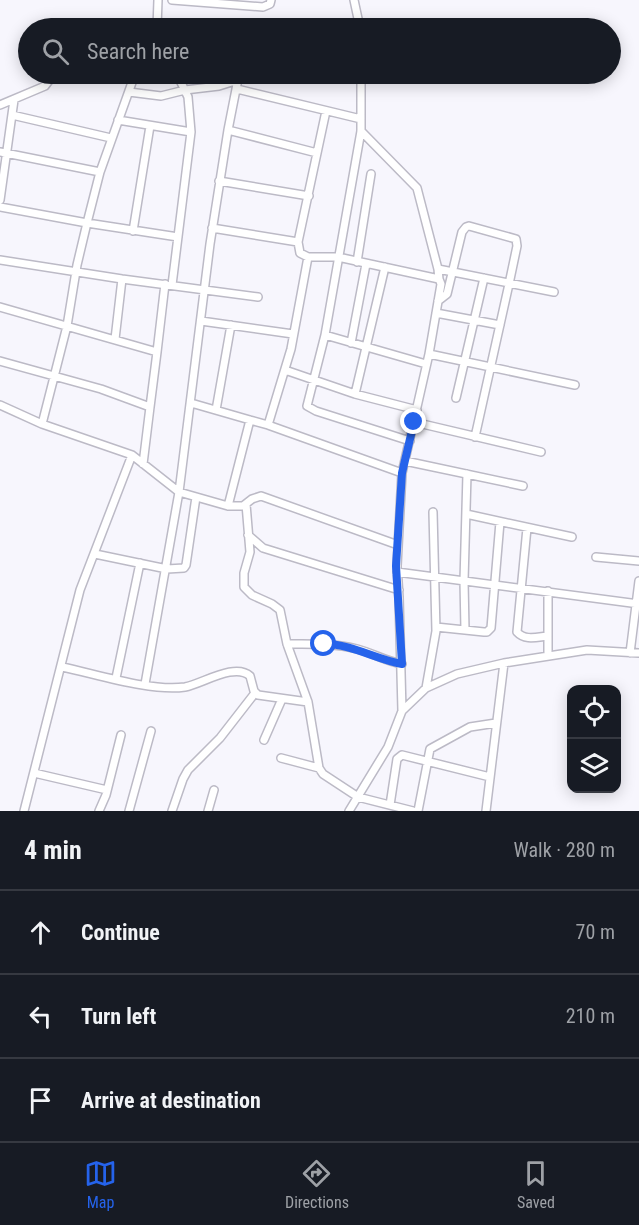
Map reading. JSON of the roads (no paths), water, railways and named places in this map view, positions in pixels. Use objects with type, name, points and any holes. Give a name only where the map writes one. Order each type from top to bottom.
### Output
[{"type":"street","points":[[157,18],[158,0]]},
{"type":"street","points":[[172,0],[263,7],[270,4],[271,0]]},
{"type":"street","points":[[354,0],[358,18]]},
{"type":"street","points":[[0,105],[46,84]]},
{"type":"street","points":[[42,424],[68,326],[76,272],[100,172],[132,84]]},
{"type":"street","points":[[143,464],[157,352],[178,237],[190,132],[189,100],[182,84]]},
{"type":"street","points":[[129,92],[161,96],[223,84]]},
{"type":"street","points":[[145,684],[179,492],[212,228],[238,84]]},
{"type":"street","points":[[361,84],[361,131],[325,335],[307,406],[410,441]]},
{"type":"street","points":[[237,89],[361,119]]},
{"type":"street","points":[[0,200],[3,153],[14,100]]},
{"type":"street","points":[[326,111],[298,242],[300,253],[308,257],[338,257],[439,279]]},
{"type":"street","points":[[12,116],[111,138]]},
{"type":"street","points":[[118,120],[190,132]]},
{"type":"street","points":[[133,231],[150,126]]},
{"type":"street","points":[[228,130],[317,153]]},
{"type":"street","points":[[349,811],[388,747],[402,711],[398,545],[402,473],[429,354],[441,284],[417,188],[361,131]]},
{"type":"street","points":[[3,153],[100,172]]},
{"type":"street","points":[[357,262],[371,174]]},
{"type":"street","points":[[219,181],[309,196]]},
{"type":"street","points":[[0,207],[178,237]]},
{"type":"street","points":[[438,301],[447,294],[462,232],[466,227],[516,239],[517,246],[475,437]]},
{"type":"street","points":[[212,228],[298,242]]},
{"type":"street","points":[[268,425],[285,370],[308,257]]},
{"type":"street","points":[[0,260],[258,297]]},
{"type":"street","points":[[351,343],[366,264]]},
{"type":"street","points":[[356,394],[385,267]]},
{"type":"street","points":[[438,269],[554,292]]},
{"type":"street","points":[[456,398],[484,278]]},
{"type":"street","points":[[115,339],[122,279]]},
{"type":"street","points":[[0,307],[157,352]]},
{"type":"street","points":[[436,313],[500,325]]},
{"type":"street","points":[[201,321],[293,334]]},
{"type":"street","points":[[216,410],[231,326]]},
{"type":"street","points":[[325,335],[426,364]]},
{"type":"street","points":[[429,354],[575,385]]},
{"type":"street","points":[[0,361],[101,389],[150,407]]},
{"type":"street","points":[[285,370],[356,394],[417,410]]},
{"type":"street","points":[[191,403],[268,425],[402,473]]},
{"type":"street","points":[[0,405],[42,424],[132,455],[179,492],[228,506],[246,504],[261,496],[398,545]]},
{"type":"street","points":[[228,506],[250,420]]},
{"type":"street","points":[[414,422],[541,452]]},
{"type":"street","points":[[24,811],[80,590],[132,455]]},
{"type":"street","points":[[405,461],[523,486]]},
{"type":"street","points":[[465,630],[467,474]]},
{"type":"street","points":[[95,554],[166,569],[184,568],[196,497]]},
{"type":"street","points":[[246,504],[250,552],[244,573],[244,587],[252,595],[280,610],[287,644],[308,702],[319,768],[323,774],[358,797],[393,808],[413,811]]},
{"type":"street","points":[[426,688],[436,627],[434,512]]},
{"type":"street","points":[[466,514],[572,537]]},
{"type":"street","points":[[436,627],[484,632],[490,630],[500,522]]},
{"type":"street","points":[[527,528],[517,632],[528,638],[548,636]]},
{"type":"street","points":[[248,534],[263,548],[399,590]]},
{"type":"street","points":[[596,557],[639,561]]},
{"type":"street","points":[[116,678],[140,563]]},
{"type":"street","points":[[398,572],[637,603]]},
{"type":"street","points":[[630,653],[639,581]]},
{"type":"street","points":[[548,591],[548,656]]},
{"type":"street","points":[[287,644],[333,644],[357,649],[384,660],[402,664]]},
{"type":"street","points":[[402,711],[426,688],[457,675],[504,663],[587,650],[639,654]]},
{"type":"street","points":[[486,811],[504,663]]},
{"type":"street","points":[[62,667],[145,684],[183,687],[228,672],[245,672],[250,676],[255,693]]},
{"type":"street","points":[[255,693],[308,702]]},
{"type":"street","points":[[172,811],[183,779],[189,770],[220,738],[255,693]]},
{"type":"street","points":[[264,740],[282,699]]},
{"type":"street","points":[[418,811],[430,749],[466,728],[496,723]]},
{"type":"street","points":[[129,811],[151,731]]},
{"type":"street","points":[[99,811],[107,790],[121,735]]},
{"type":"street","points":[[393,808],[399,756],[404,755],[490,777]]},
{"type":"street","points":[[281,758],[319,768]]},
{"type":"street","points":[[34,773],[107,790]]},
{"type":"street","points":[[208,811],[214,790]]}]
